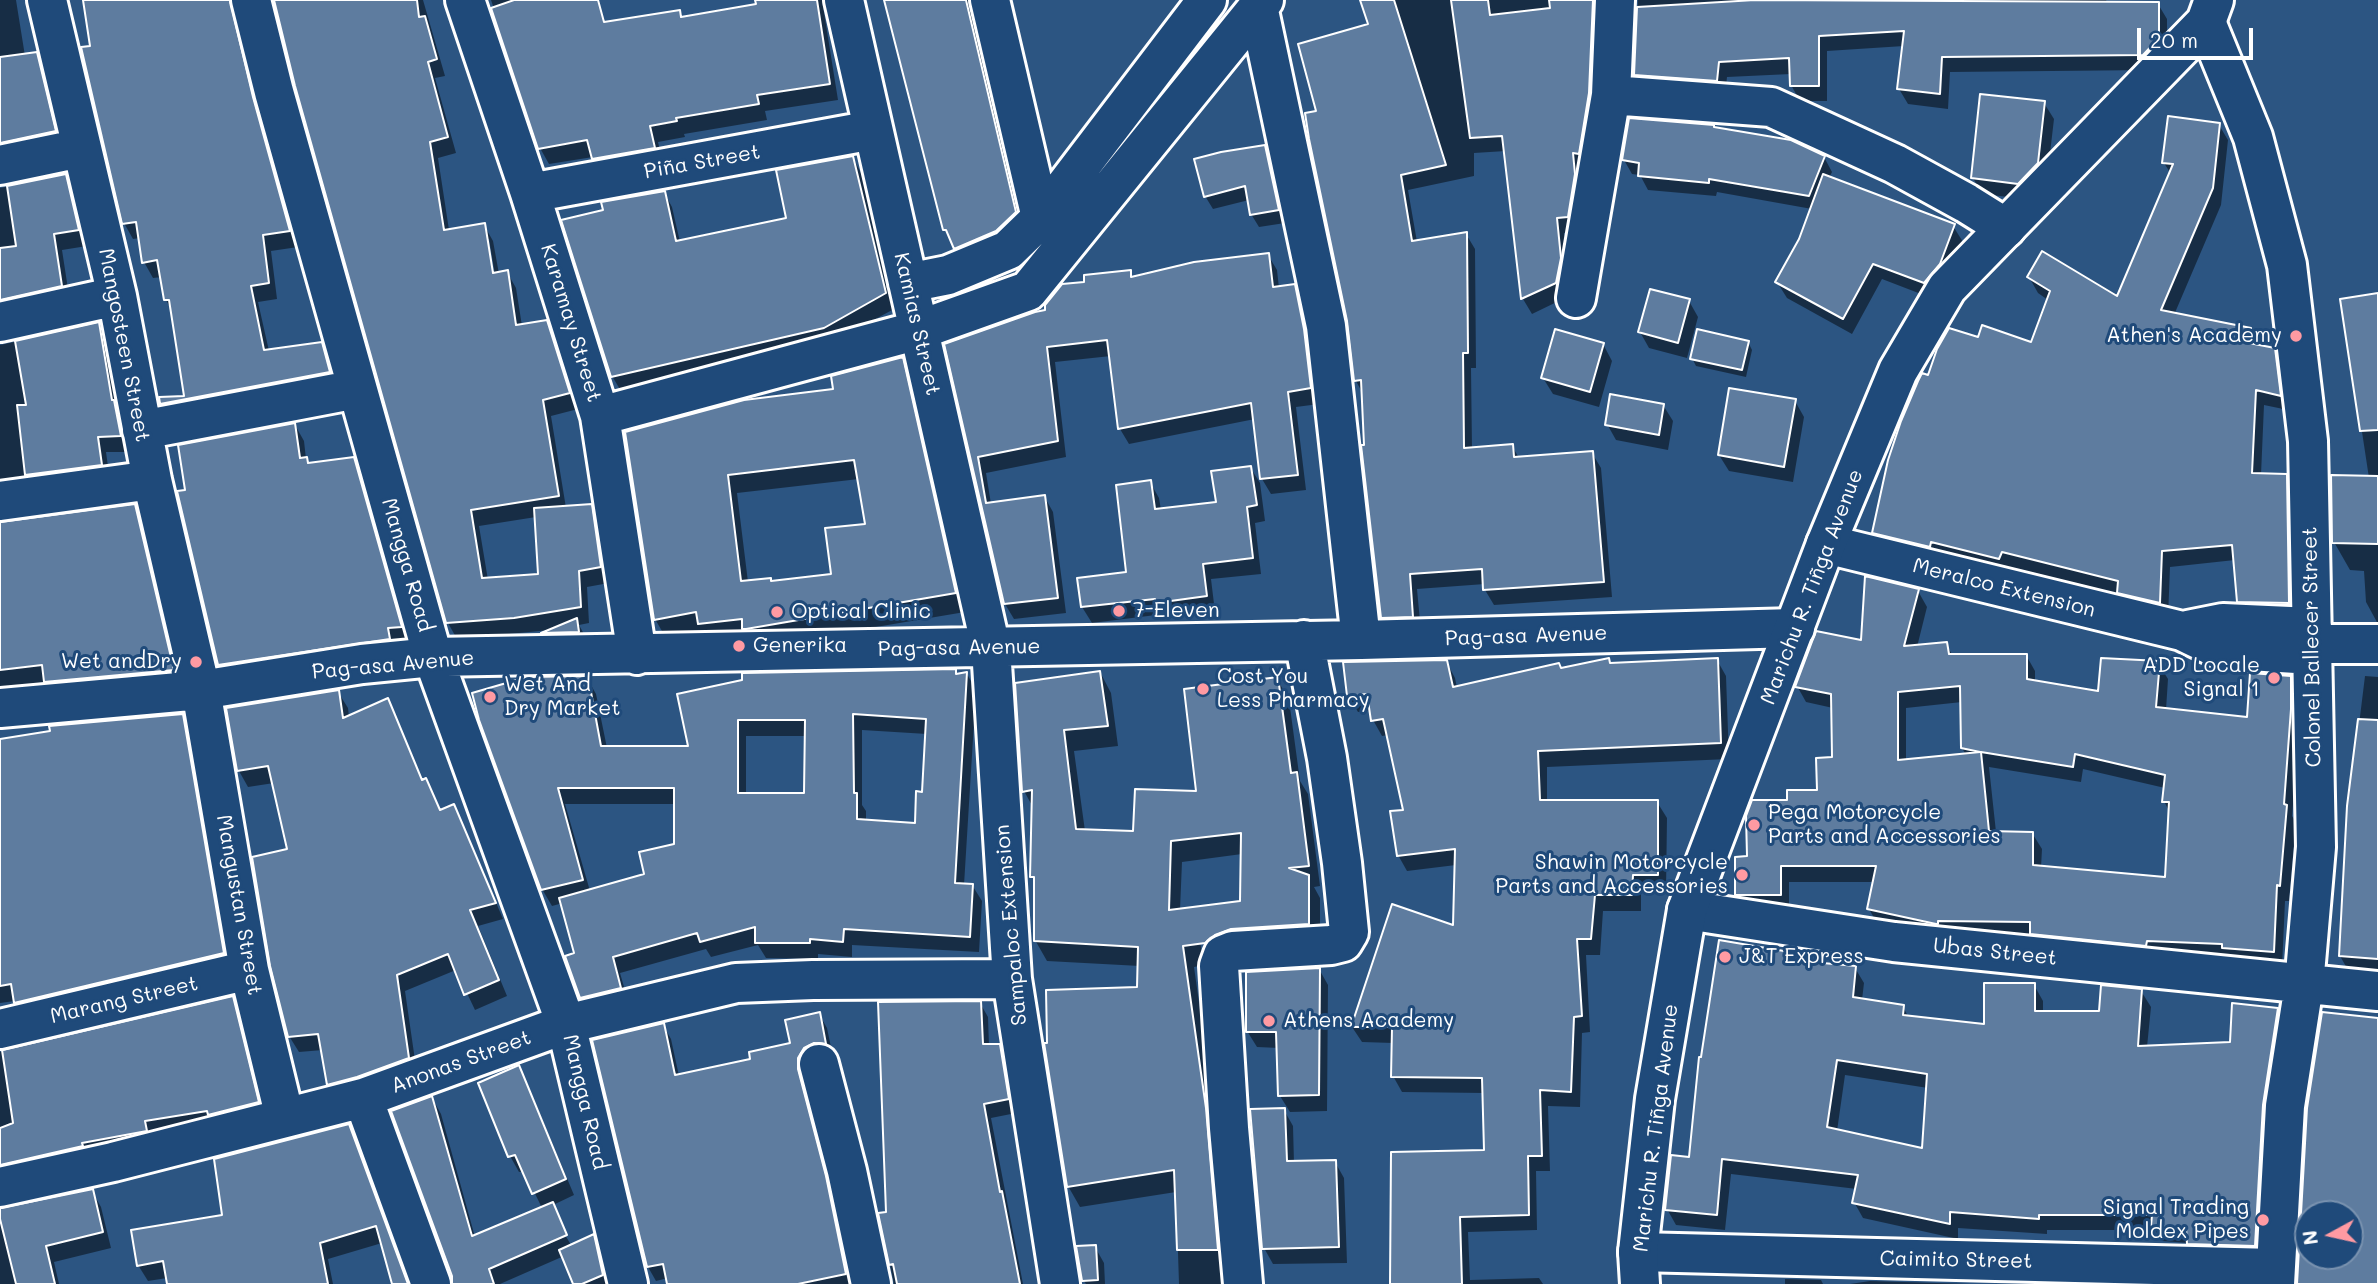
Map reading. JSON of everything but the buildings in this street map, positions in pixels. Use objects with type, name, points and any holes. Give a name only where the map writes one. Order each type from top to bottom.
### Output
[{"type":"street","name":"Mangosteen Street","points":[[47,0],[117,296],[152,480],[201,690]]},
{"type":"street","name":"Mangga Road","points":[[251,0],[274,92],[433,657],[566,1024],[625,1283]]},
{"type":"street","name":"Karamay Street","points":[[465,0],[530,193],[600,416],[637,655]]},
{"type":"street","name":"Kamias Street","points":[[844,0],[991,648]]},
{"type":"street","points":[[990,0],[1041,218]]},
{"type":"street","points":[[908,283],[948,275],[1008,250],[1041,218],[1207,0]]},
{"type":"street","points":[[1576,298],[1611,95],[1615,0]]},
{"type":"street","points":[[600,416],[919,330],[1028,291],[1261,3]]},
{"type":"street","points":[[1261,3],[1326,326],[1361,640]]},
{"type":"street","name":"Marichu R. Tiñga Avenue","points":[[1639,1268],[1655,1099],[1687,910],[1826,544],[1898,371],[1947,288],[2210,11]]},
{"type":"street","name":"Colonel Ballecer Street","points":[[2210,11],[2253,136],[2287,265],[2308,441],[2316,846],[2304,985],[2285,1106],[2275,1276]]},
{"type":"street","points":[[1611,95],[1771,107],[1895,164],[2006,228]]},
{"type":"street","name":"Piña Street","points":[[530,193],[873,130]]},
{"type":"street","points":[[0,165],[81,148]]},
{"type":"street","points":[[0,321],[117,296]]},
{"type":"street","points":[[142,430],[357,388]]},
{"type":"street","points":[[0,501],[152,480]]},
{"type":"street","name":"Meralco Extension","points":[[1826,544],[2182,631],[2218,649],[2312,642],[2378,645]]},
{"type":"street","name":"Pag-asa Avenue","points":[[0,708],[201,690],[362,664],[433,657],[991,648],[1795,628]]},
{"type":"street","points":[[1243,1284],[1229,1128],[1219,965],[1223,955],[1233,951],[1331,945],[1343,942],[1349,932],[1327,758],[1304,640]]},
{"type":"street","name":"Sampaloc Extension","points":[[991,648],[1012,979],[1060,1284]]},
{"type":"street","name":"Mangustan Street","points":[[201,690],[249,970],[285,1118]]},
{"type":"street","name":"Ubas Street","points":[[1687,910],[1894,942],[2378,991]]},
{"type":"street","name":"Marang Street","points":[[0,1029],[249,970]]},
{"type":"street","name":"Anonas Street","points":[[0,1187],[113,1162],[363,1098],[566,1024],[736,983],[1012,979]]},
{"type":"street","points":[[819,1064],[847,1171],[871,1284]]},
{"type":"street","points":[[363,1098],[430,1284]]},
{"type":"street","name":"Caimito Street","points":[[1639,1268],[2275,1276]]},
{"type":"place","name":"Athen's Academy","points":[[2296,336]]},
{"type":"place","name":"7-Eleven","points":[[1119,611]]},
{"type":"place","name":"Optical Clinic","points":[[777,612]]},
{"type":"place","name":"Generika","points":[[739,646]]},
{"type":"place","name":"Wet andDry","points":[[196,662]]},
{"type":"place","name":"ADD Locale Signal 1","points":[[2274,678]]},
{"type":"place","name":"Cost You Less Pharmacy","points":[[1203,689]]},
{"type":"place","name":"Wet And Dry Market","points":[[490,697]]},
{"type":"place","name":"Pega Motorcycle Parts and Accessories","points":[[1754,825]]},
{"type":"place","name":"Shawin Motorcycle Parts and Accessories","points":[[1742,875]]},
{"type":"place","name":"J&T Express","points":[[1725,957]]},
{"type":"place","name":"Athens Academy","points":[[1269,1021]]},
{"type":"place","name":"Signal Trading Moldex Pipes","points":[[2263,1220]]}]
